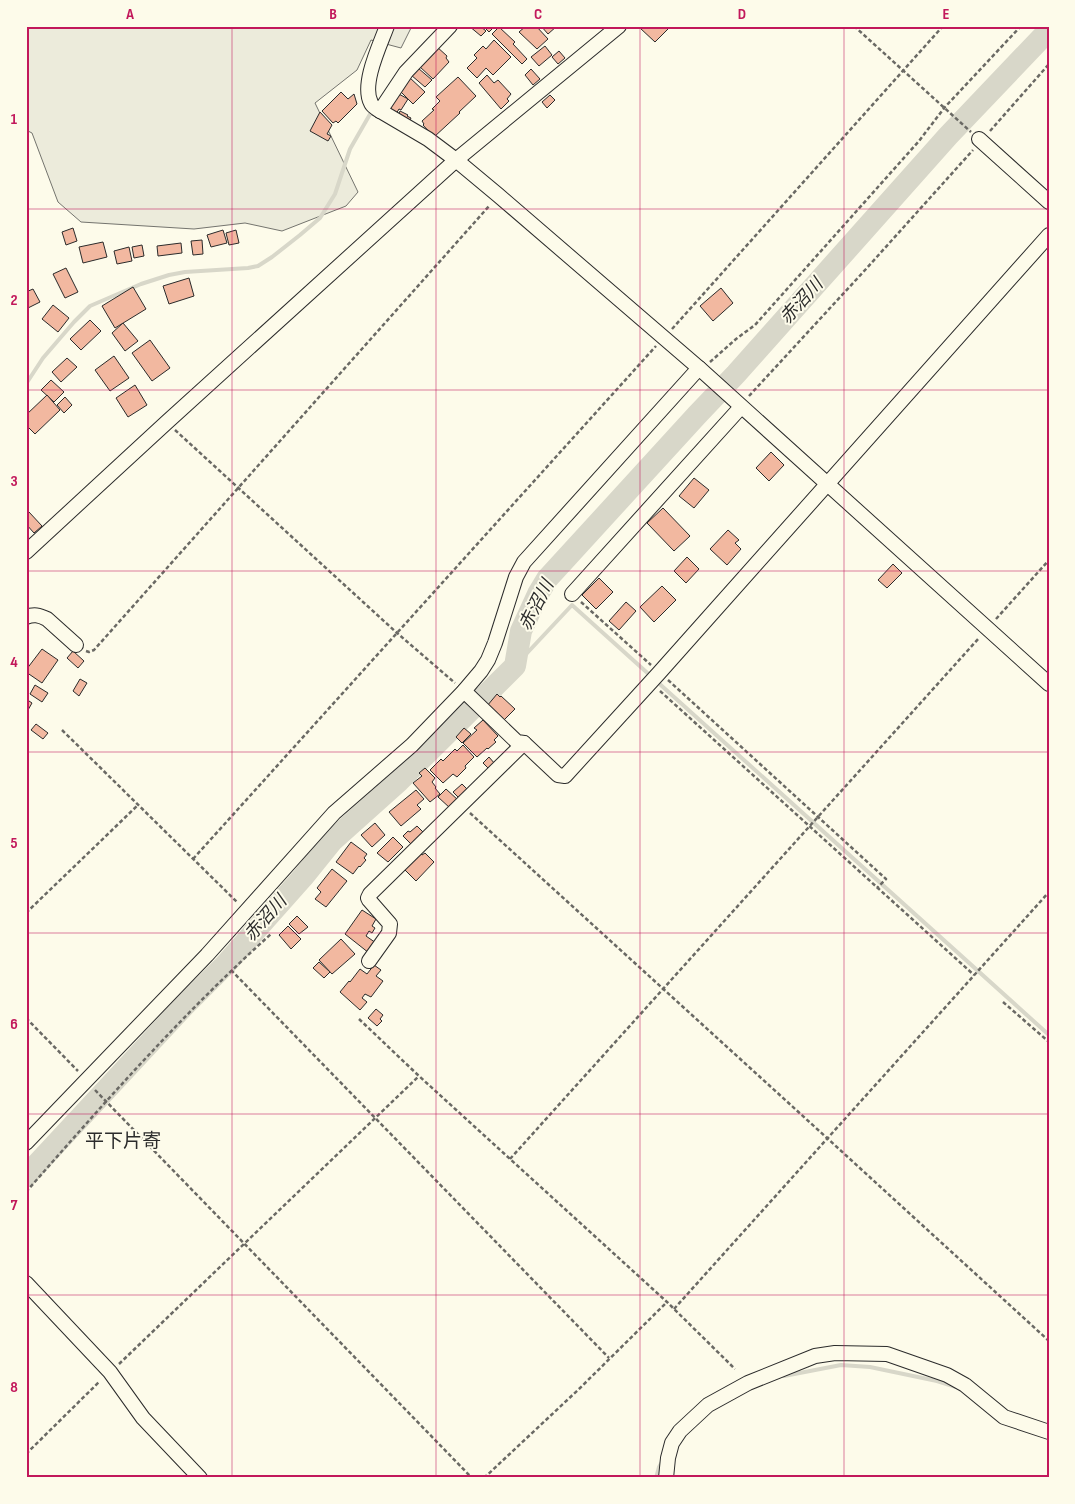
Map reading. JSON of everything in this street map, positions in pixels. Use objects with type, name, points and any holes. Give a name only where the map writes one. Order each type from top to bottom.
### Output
[{"type":"street","points":[[387,26],[371,69],[368,90],[376,108],[428,139],[456,160],[664,337],[1049,684]]},
{"type":"street","points":[[376,108],[406,72],[450,26]]},
{"type":"street","points":[[26,552],[456,160],[619,26]]},
{"type":"street","points":[[980,140],[1049,202]]},
{"type":"street","points":[[472,699],[517,742],[524,743],[558,775],[565,776],[1049,235]]},
{"type":"street","points":[[26,1143],[91,1085],[334,813],[412,745],[472,699],[481,671],[495,643],[516,577],[524,562],[702,371]]},
{"type":"street","points":[[572,594],[738,404]]},
{"type":"street","points":[[26,617],[33,614],[47,619],[76,645]]},
{"type":"street","points":[[369,960],[391,928],[390,924],[369,900],[370,894],[524,743]]},
{"type":"street","points":[[26,1284],[110,1372],[142,1418],[200,1478]]},
{"type":"street","points":[[666,1478],[672,1443],[680,1432],[708,1406],[748,1383],[815,1356],[835,1353],[887,1354],[947,1375],[956,1379],[1004,1417],[1049,1432]]},
{"type":"path","points":[[854,26],[980,140]]},
{"type":"path","points":[[193,859],[942,26]]},
{"type":"path","points":[[702,371],[736,338],[755,326],[920,140],[946,108],[1021,26]]},
{"type":"path","points":[[738,404],[751,393],[866,269],[1049,64]]},
{"type":"path","points":[[76,645],[89,652],[94,650],[498,195]]},
{"type":"path","points":[[167,422],[397,633],[472,699]]},
{"type":"path","points":[[510,1159],[1049,560]]},
{"type":"path","points":[[572,594],[654,677],[810,826],[975,974]]},
{"type":"path","points":[[654,677],[886,879],[878,887]]},
{"type":"path","points":[[62,730],[246,912]]},
{"type":"path","points":[[26,913],[138,805]]},
{"type":"path","points":[[462,805],[1049,1341]]},
{"type":"path","points":[[674,1309],[1049,892]]},
{"type":"path","points":[[26,1192],[105,1100],[231,970],[271,934]]},
{"type":"path","points":[[231,970],[610,1358]]},
{"type":"path","points":[[1003,1002],[1049,1042]]},
{"type":"path","points":[[26,1018],[472,1478]]},
{"type":"path","points":[[359,1019],[667,1302],[735,1369]]},
{"type":"path","points":[[26,1454],[419,1076]]},
{"type":"path","points":[[484,1478],[579,1389],[667,1302]]},
{"type":"shaded area","points":[[26,26],[412,26],[401,48],[371,40],[357,70],[315,103],[358,192],[346,206],[282,231],[245,223],[194,229],[81,222],[58,202],[32,133],[26,130]]},
{"type":"building","points":[[469,26],[480,26],[486,31],[481,36]]},
{"type":"building","points":[[483,26],[495,26],[489,32]]},
{"type":"building","points":[[526,26],[536,26],[548,39],[537,49],[519,32]]},
{"type":"building","points":[[541,26],[557,26],[548,34]]},
{"type":"building","points":[[642,26],[671,26],[655,42],[640,28]]},
{"type":"building","points":[[499,27],[515,42],[513,44],[527,59],[522,64],[492,34]]},
{"type":"building","points":[[494,40],[511,57],[493,75],[486,68],[477,78],[467,68],[477,58],[474,55],[483,46],[486,49]]},
{"type":"building","points":[[436,46],[447,56],[446,58],[449,62],[433,79],[419,66]]},
{"type":"building","points":[[545,46],[552,55],[539,66],[531,57]]},
{"type":"building","points":[[559,51],[565,58],[558,64],[552,57]]},
{"type":"building","points":[[418,68],[432,80],[425,87],[411,75]]},
{"type":"building","points":[[531,69],[540,79],[533,85],[525,75]]},
{"type":"building","points":[[487,75],[494,83],[498,80],[511,94],[507,99],[509,101],[501,109],[479,83]]},
{"type":"building","points":[[409,77],[425,92],[413,104],[398,89]]},
{"type":"building","points":[[458,77],[476,96],[434,137],[423,125],[422,121],[434,110],[432,109],[440,101],[436,97]]},
{"type":"building","points":[[341,92],[348,99],[354,94],[357,104],[338,123],[336,121],[333,123],[322,111]]},
{"type":"building","points":[[397,93],[408,99],[396,114],[387,109]]},
{"type":"building","points":[[550,95],[555,100],[547,108],[542,102]]},
{"type":"building","points":[[400,111],[411,118],[408,124],[397,118]]},
{"type":"building","points":[[320,112],[332,125],[327,134],[331,136],[328,141],[310,131]]},
{"type":"building","points":[[73,228],[77,241],[66,245],[62,232]]},
{"type":"building","points":[[223,230],[227,243],[211,247],[207,235]]},
{"type":"building","points":[[236,230],[239,243],[229,245],[226,233]]},
{"type":"building","points":[[202,240],[203,254],[193,255],[191,241]]},
{"type":"building","points":[[103,242],[107,257],[83,263],[79,247]]},
{"type":"building","points":[[181,243],[182,253],[158,256],[157,246]]},
{"type":"building","points":[[142,245],[144,256],[134,258],[132,247]]},
{"type":"building","points":[[129,247],[132,261],[117,264],[114,251]]},
{"type":"building","points":[[66,268],[78,292],[65,298],[53,274]]},
{"type":"building","points":[[189,278],[194,296],[169,304],[163,286]]},
{"type":"building","points":[[133,287],[146,309],[115,328],[102,306]]},
{"type":"building","points":[[721,288],[733,303],[713,321],[700,306]]},
{"type":"building","points":[[33,289],[40,302],[26,309],[26,292]]},
{"type":"building","points":[[53,305],[69,318],[58,332],[42,319]]},
{"type":"building","points":[[90,320],[101,331],[81,350],[70,339]]},
{"type":"building","points":[[123,323],[138,341],[125,351],[112,333]]},
{"type":"building","points":[[150,340],[170,368],[152,381],[132,353]]},
{"type":"building","points":[[114,356],[129,378],[110,391],[95,370]]},
{"type":"building","points":[[67,358],[77,367],[61,382],[52,372]]},
{"type":"building","points":[[51,380],[64,392],[54,402],[41,390]]},
{"type":"building","points":[[135,385],[147,405],[128,417],[116,398]]},
{"type":"building","points":[[47,395],[60,410],[35,434],[26,425],[26,415]]},
{"type":"building","points":[[65,397],[72,405],[64,413],[57,405]]},
{"type":"building","points":[[771,452],[784,465],[769,481],[756,468]]},
{"type":"building","points":[[694,478],[709,490],[694,508],[679,496]]},
{"type":"building","points":[[663,508],[690,536],[674,551],[647,523]]},
{"type":"building","points":[[29,512],[42,526],[34,533],[26,524],[26,515]]},
{"type":"building","points":[[728,530],[739,540],[735,543],[741,549],[727,565],[710,549]]},
{"type":"building","points":[[687,557],[699,569],[686,583],[674,571]]},
{"type":"building","points":[[893,564],[902,573],[887,588],[878,580]]},
{"type":"building","points":[[599,578],[613,592],[596,609],[582,595]]},
{"type":"building","points":[[662,586],[676,600],[654,622],[640,607]]},
{"type":"building","points":[[626,602],[636,611],[619,630],[609,621]]},
{"type":"building","points":[[42,649],[58,660],[42,683],[26,672],[26,670]]},
{"type":"building","points":[[73,651],[84,661],[78,668],[67,658]]},
{"type":"building","points":[[80,679],[87,683],[79,696],[73,691]]},
{"type":"building","points":[[35,685],[48,693],[42,702],[30,694]]},
{"type":"building","points":[[497,694],[515,709],[504,720],[487,706]]},
{"type":"building","points":[[26,699],[32,703],[28,710],[26,709]]},
{"type":"building","points":[[483,720],[498,736],[494,740],[496,742],[477,757],[463,743],[477,730],[474,728]]},
{"type":"building","points":[[36,724],[48,733],[43,739],[31,730]]},
{"type":"building","points":[[464,728],[471,734],[462,743],[456,737]]},
{"type":"building","points":[[463,745],[474,757],[457,777],[453,774],[443,783],[430,770],[441,759],[443,761],[455,749],[457,751]]},
{"type":"building","points":[[489,757],[495,764],[489,769],[483,763]]},
{"type":"building","points":[[425,768],[435,778],[432,782],[440,794],[430,802],[413,783],[422,776],[419,773]]},
{"type":"building","points":[[462,784],[469,791],[460,799],[453,792]]},
{"type":"building","points":[[446,789],[458,800],[450,808],[438,797]]},
{"type":"building","points":[[416,790],[424,799],[417,805],[421,809],[401,826],[389,812]]},
{"type":"building","points":[[375,823],[385,835],[372,847],[361,835]]},
{"type":"building","points":[[417,826],[424,833],[412,845],[403,836]]},
{"type":"building","points":[[393,837],[403,847],[388,862],[377,853]]},
{"type":"building","points":[[351,842],[367,854],[364,858],[366,860],[353,874],[336,862]]},
{"type":"building","points":[[419,852],[422,855],[425,853],[434,862],[416,881],[403,868]]},
{"type":"building","points":[[332,869],[347,881],[326,907],[315,899],[321,892],[317,888]]},
{"type":"building","points":[[362,910],[376,919],[372,926],[375,928],[372,933],[369,931],[366,936],[376,943],[369,953],[345,934]]},
{"type":"building","points":[[297,916],[308,927],[299,934],[289,924]]},
{"type":"building","points":[[288,926],[301,939],[291,949],[279,935]]},
{"type":"building","points":[[341,939],[355,954],[332,974],[319,960]]},
{"type":"building","points":[[319,962],[330,972],[324,978],[313,968]]},
{"type":"building","points":[[374,965],[381,970],[376,976],[383,981],[371,997],[365,994],[362,998],[367,1002],[360,1010],[340,992],[360,969],[367,974]]},
{"type":"building","points":[[376,1009],[383,1015],[380,1019],[382,1021],[377,1026],[368,1018]]},
{"type":"waterway","name":"赤沼川","points":[[26,1176],[184,1006],[225,965],[303,877],[332,841],[399,781],[515,666],[521,631],[547,579],[736,374],[948,136],[1049,30]]},
{"type":"waterway","points":[[26,384],[43,358],[90,306],[141,284],[169,275],[258,266],[300,235],[320,218],[335,194],[350,149],[373,109]]},
{"type":"waterway","points":[[515,666],[572,605],[1049,1035]]},
{"type":"waterway","points":[[784,1376],[841,1365],[870,1367],[937,1381],[956,1387]]},
{"type":"waterway","points":[[656,1478],[662,1462]]},
{"type":"district","name":"平下片寄","points":[[123,1140]]}]
